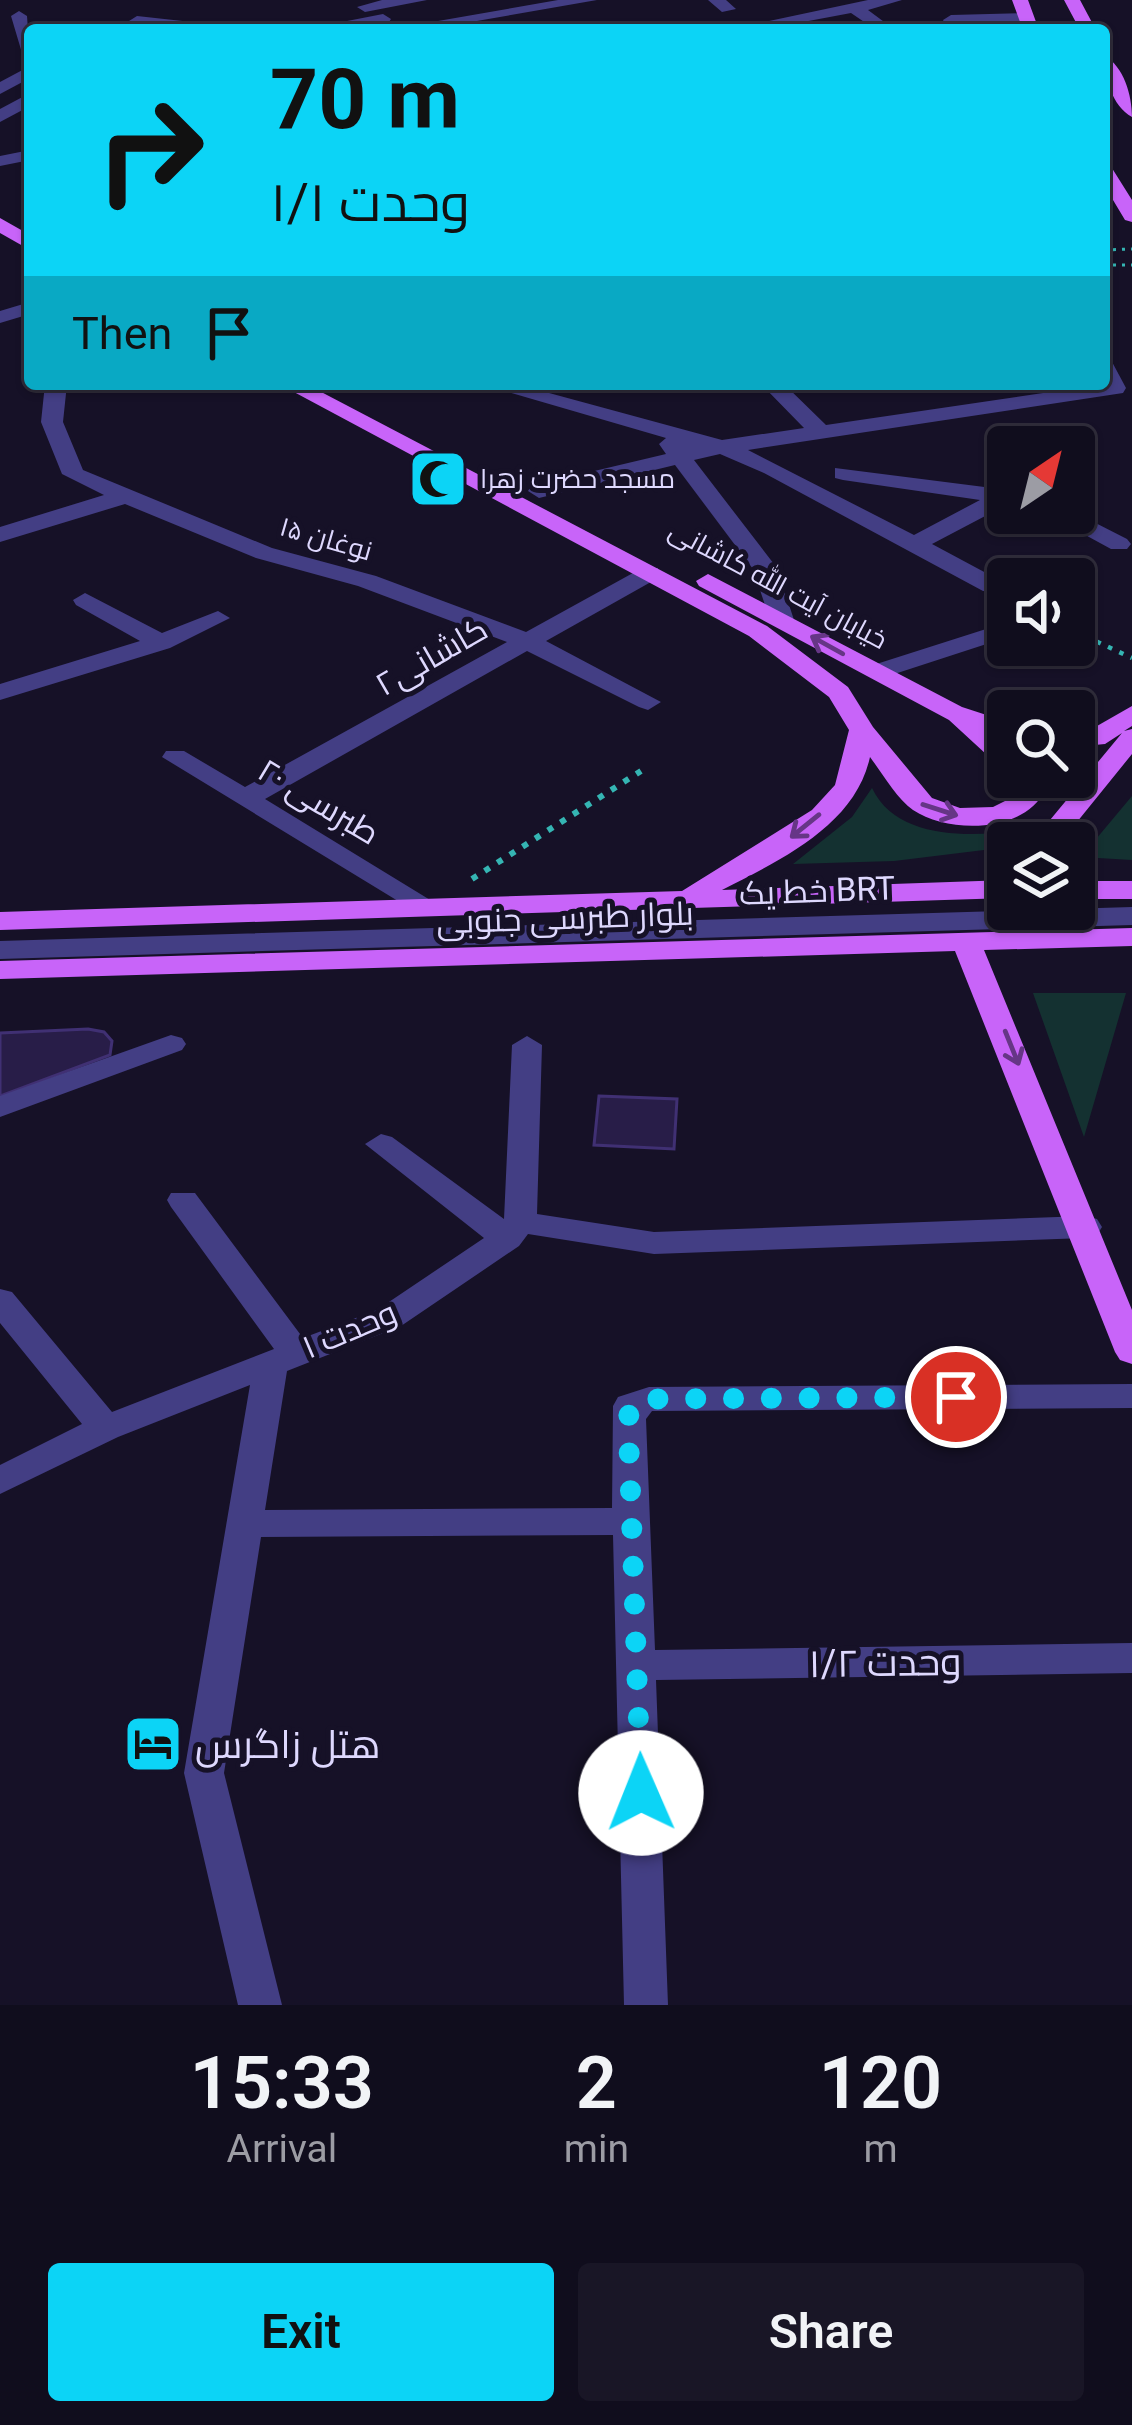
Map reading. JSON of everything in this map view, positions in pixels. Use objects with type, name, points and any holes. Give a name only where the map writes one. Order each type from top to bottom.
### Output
[{"type":"main road","points":[[1110,71],[1132,112]]},
{"type":"main road","points":[[1110,179],[1132,216]]},
{"type":"main road","name":"خیابان آیت الله کاشانی","points":[[301,390],[774,643],[839,692],[862,730],[892,762],[910,795],[938,812],[979,817],[1014,809],[1023,798]]},
{"type":"main road","name":"خیابان آیت الله کاشانی","points":[[344,390],[953,713],[987,724]]},
{"type":"main road","points":[[953,713],[987,742]]},
{"type":"main road","points":[[1095,738],[1132,714]]},
{"type":"main road","points":[[682,898],[752,864],[808,825],[848,787],[862,730]]},
{"type":"main road","points":[[1062,822],[1132,737]]},
{"type":"main road","name":"بلوار طبرسی جنوبی","points":[[0,921],[987,885]]},
{"type":"main road","points":[[1095,890],[1132,890]]},
{"type":"main road","name":"بلوار طبرسی جنوبی","points":[[0,970],[1132,937]]},
{"type":"main road","points":[[966,941],[1132,1352]]},
{"type":"street","points":[[134,24],[167,0]]},
{"type":"street","points":[[359,3],[419,0]]},
{"type":"street","points":[[436,24],[589,0]]},
{"type":"street","points":[[767,24],[894,0]]},
{"type":"street","points":[[359,3],[391,24]]},
{"type":"street","points":[[855,8],[878,24]]},
{"type":"street","points":[[20,16],[24,31]]},
{"type":"street","points":[[953,24],[951,20],[1026,16]]},
{"type":"street","points":[[349,24],[383,19]]},
{"type":"street","name":"نوغان ۱۵","points":[[55,390],[52,422],[73,474],[264,553],[368,581],[524,640],[648,702]]},
{"type":"street","points":[[513,390],[722,447],[987,583]]},
{"type":"street","points":[[778,390],[820,431]]},
{"type":"street","points":[[539,491],[722,447],[1101,390]]},
{"type":"street","points":[[662,433],[765,568],[782,620]]},
{"type":"street","points":[[843,473],[987,493]]},
{"type":"street","points":[[0,535],[125,496]]},
{"type":"street","points":[[916,544],[987,506]]},
{"type":"street","points":[[1095,532],[1119,544]]},
{"type":"street","name":"کاشانی۲","points":[[246,798],[650,573]]},
{"type":"street","points":[[85,600],[161,643]]},
{"type":"street","points":[[0,692],[161,643],[218,618]]},
{"type":"street","points":[[876,672],[987,636]]},
{"type":"street","name":"طبرسی ۲۰","points":[[175,757],[426,907]]},
{"type":"street","name":"خط یک BRT","points":[[1095,910],[1132,912]]},
{"type":"street","name":"خط یک BRT","points":[[0,939],[987,911]]},
{"type":"street","name":"خط یک BRT","points":[[0,950],[1132,912]]},
{"type":"street","points":[[0,1107],[171,1044]]},
{"type":"street","points":[[514,1230],[527,1045]]},
{"type":"street","points":[[381,1144],[514,1230],[654,1243],[1085,1227]]},
{"type":"street","points":[[183,1200],[283,1357],[246,1524],[204,1773],[260,2005]]},
{"type":"street","name":"وحدت ۱","points":[[0,1481],[105,1428],[389,1318],[514,1230]]},
{"type":"street","points":[[0,1300],[105,1428]]},
{"type":"street","points":[[646,2005],[631,1406],[649,1399],[1132,1396]]},
{"type":"street","points":[[246,1524],[634,1521]]},
{"type":"street","name":"وحدت ۱/۲","points":[[638,1665],[1132,1658]]},
{"type":"path","points":[[1095,641],[1132,658]]},
{"type":"path","points":[[463,906],[468,882],[641,771]]},
{"type":"green space","points":[[872,788],[883,805],[915,826],[987,833],[987,850],[894,861],[793,864],[852,817]]},
{"type":"green space","points":[[1132,796],[1132,860],[1095,858],[1095,840]]},
{"type":"green space","points":[[1033,993],[1126,993],[1084,1137]]},
{"type":"building","points":[[104,1032],[112,1041],[110,1055],[0,1096],[0,1033]]},
{"type":"building","points":[[599,1096],[677,1099],[674,1149],[594,1145]]},
{"type":"place","name":"مسجد حضرت زهرا","points":[[438,479]]},
{"type":"place","name":"هتل زاگرس","points":[[153,1744]]},
{"type":"route","points":[[641,1793],[631,1406],[649,1399],[956,1397]]}]
